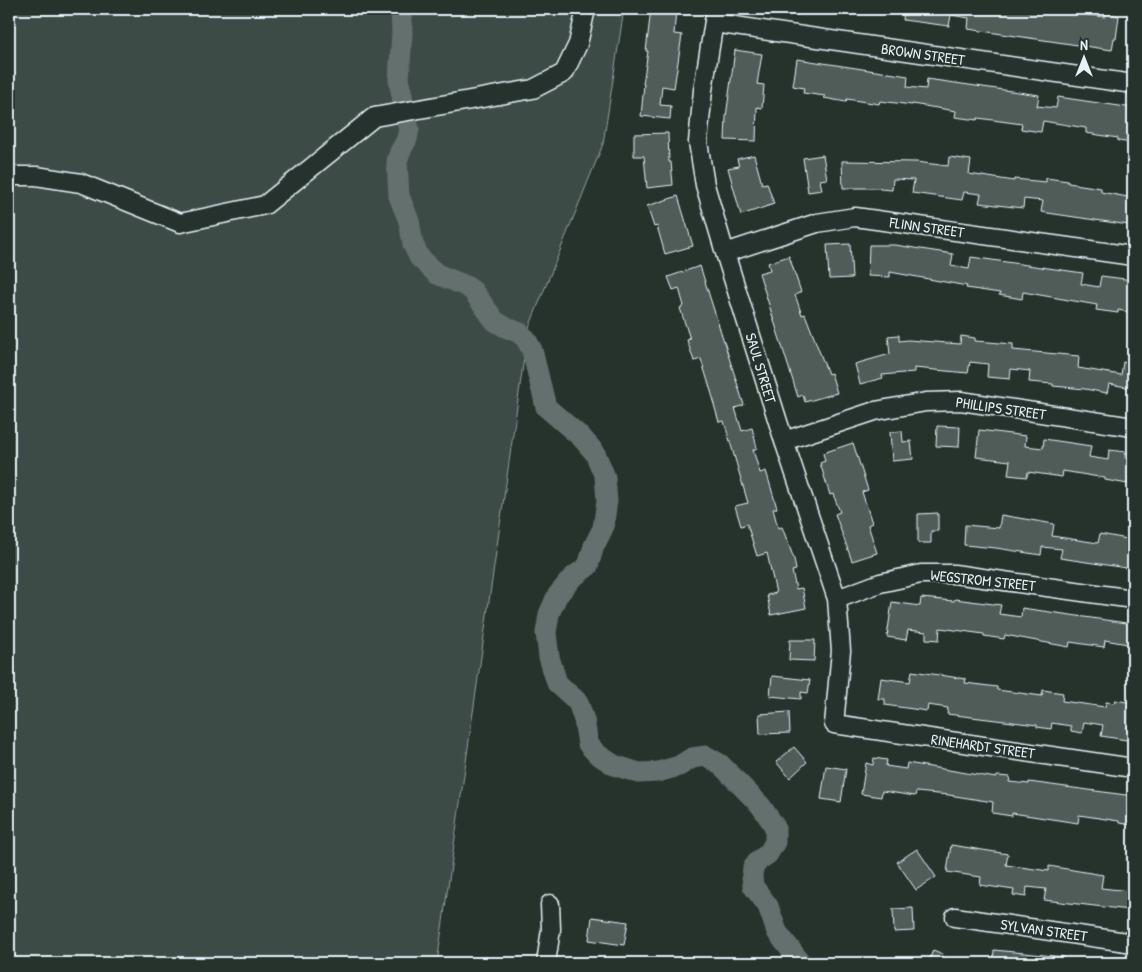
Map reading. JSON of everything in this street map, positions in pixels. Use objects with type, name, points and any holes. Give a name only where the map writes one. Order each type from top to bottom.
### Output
[{"type":"street","points":[[9,176],[36,176],[81,183],[180,223],[265,206],[374,117],[533,89],[564,73],[578,44],[586,9]]},
{"type":"street","name":"BROWN STREET","points":[[714,16],[1133,84]]},
{"type":"street","name":"SAUL STREET","points":[[714,16],[703,90],[698,142],[705,185],[784,441],[837,599],[841,651],[834,724]]},
{"type":"street","name":"FLINN STREET","points":[[725,253],[817,223],[855,217],[1133,256]]},
{"type":"street","name":"PHILLIPS STREET","points":[[784,441],[875,411],[935,402],[961,401],[1133,427]]},
{"type":"street","name":"WEGSTROM STREET","points":[[837,599],[880,583],[920,574],[954,574],[1133,600]]},
{"type":"street","name":"RINEHARDT STREET","points":[[834,724],[1133,768]]},
{"type":"street","points":[[546,963],[551,929],[550,904]]},
{"type":"street","name":"SYLVAN STREET","points":[[955,917],[1133,942]]},
{"type":"shaded area","points":[[9,9],[624,9],[603,144],[528,330],[437,963],[9,963]]},
{"type":"building","points":[[651,9],[676,9],[674,34],[682,35],[674,88],[662,86],[660,105],[671,106],[670,119],[641,116]]},
{"type":"building","points":[[904,9],[1015,9],[1036,12],[1037,9],[1059,9],[1059,11],[1105,17],[1105,13],[1119,16],[1116,39],[1114,38],[1112,50],[968,29],[969,18],[951,15],[949,26],[903,20]]},
{"type":"building","points":[[735,50],[762,54],[757,84],[764,85],[762,108],[757,107],[756,141],[725,140],[726,117]]},
{"type":"building","points":[[797,59],[908,76],[907,87],[926,89],[927,79],[1039,95],[1037,106],[1056,108],[1058,97],[1133,108],[1133,143],[1118,141],[1118,138],[1086,133],[1086,128],[1043,121],[1041,132],[1021,129],[1022,124],[955,117],[956,111],[880,101],[879,104],[847,99],[846,102],[824,98],[825,96],[803,93],[804,88],[793,86]]},
{"type":"building","points":[[668,133],[669,162],[671,162],[673,185],[647,188],[644,156],[634,156],[634,134]]},
{"type":"building","points":[[754,155],[762,184],[767,183],[774,204],[741,215],[728,168],[739,166],[737,159]]},
{"type":"building","points":[[823,155],[827,179],[820,180],[822,190],[808,192],[803,158]]},
{"type":"building","points":[[949,157],[971,160],[969,174],[1014,181],[1014,179],[1046,182],[1046,178],[1068,181],[1068,183],[1101,188],[1101,192],[1133,198],[1129,225],[1041,212],[1043,201],[1024,199],[1023,208],[979,203],[981,194],[964,192],[962,200],[912,193],[914,180],[893,179],[892,190],[880,188],[843,188],[842,161],[916,162],[948,166]]},
{"type":"building","points":[[678,196],[693,246],[665,254],[657,226],[654,227],[647,206]]},
{"type":"building","points":[[850,244],[852,278],[829,279],[827,245]]},
{"type":"building","points":[[869,245],[895,245],[953,254],[951,266],[969,269],[971,257],[1083,273],[1081,284],[1099,287],[1101,276],[1133,280],[1133,313],[1118,310],[1118,313],[1096,310],[1097,305],[1023,292],[1022,299],[999,295],[1000,293],[966,288],[967,286],[890,272],[890,277],[868,276]]},
{"type":"building","points":[[789,256],[801,292],[795,295],[802,315],[805,314],[828,374],[831,373],[837,393],[805,402],[803,395],[798,397],[759,273],[770,270],[768,263]]},
{"type":"building","points":[[700,266],[744,405],[735,408],[742,431],[752,428],[757,448],[753,450],[760,473],[766,471],[777,508],[773,509],[778,528],[782,527],[794,559],[796,570],[792,571],[796,589],[802,588],[806,608],[771,615],[767,595],[776,593],[767,553],[757,556],[747,524],[741,526],[735,506],[748,503],[724,421],[719,422],[701,359],[694,361],[687,340],[690,339],[680,308],[684,306],[679,288],[673,290],[668,277]]},
{"type":"building","points":[[899,335],[899,341],[960,344],[961,336],[975,338],[975,341],[1013,344],[1013,350],[1079,356],[1078,368],[1121,375],[1123,362],[1133,364],[1133,388],[1109,384],[1107,393],[1053,386],[1053,384],[1029,382],[1030,371],[1011,369],[1010,379],[987,377],[988,364],[970,362],[968,373],[914,368],[914,372],[882,375],[883,378],[860,384],[855,364],[890,354],[888,336]]},
{"type":"building","points":[[937,426],[960,427],[959,447],[936,446]]},
{"type":"building","points":[[979,430],[1026,436],[1025,446],[1043,448],[1044,439],[1091,446],[1089,457],[1108,460],[1109,450],[1126,452],[1125,458],[1132,459],[1128,484],[1063,471],[1062,477],[1028,472],[1027,477],[1008,475],[1010,461],[976,457]]},
{"type":"building","points":[[902,431],[903,442],[911,441],[913,459],[892,461],[890,432]]},
{"type":"building","points":[[853,443],[868,490],[862,492],[872,523],[868,525],[877,553],[852,561],[835,514],[840,512],[833,494],[830,495],[820,463],[825,461],[823,453]]},
{"type":"building","points":[[938,513],[938,531],[931,531],[931,543],[918,543],[918,514]]},
{"type":"building","points":[[1001,515],[1054,524],[1052,536],[1098,543],[1100,534],[1133,540],[1133,569],[1060,558],[1062,549],[1042,547],[1041,555],[964,545],[965,525],[999,528]]},
{"type":"building","points":[[921,598],[954,601],[955,599],[1001,605],[999,614],[1021,617],[1022,608],[1133,624],[1133,645],[1105,640],[1104,647],[1070,642],[1069,647],[1005,635],[1004,639],[984,636],[984,634],[940,628],[939,640],[926,639],[926,632],[908,630],[906,640],[887,637],[892,602],[920,606]]},
{"type":"building","points":[[790,640],[815,640],[814,661],[789,660]]},
{"type":"building","points":[[912,671],[966,679],[965,683],[997,687],[997,690],[1042,696],[1043,690],[1063,693],[1062,701],[1105,707],[1106,702],[1114,703],[1115,700],[1133,703],[1133,741],[1101,736],[1103,725],[1084,722],[1082,733],[1071,731],[1071,726],[1052,723],[1051,729],[1037,727],[1037,725],[947,714],[948,708],[928,705],[927,711],[885,705],[885,699],[878,699],[881,678],[910,682]]},
{"type":"building","points":[[772,676],[810,680],[808,693],[801,692],[801,699],[770,696]]},
{"type":"building","points":[[789,712],[790,733],[760,734],[759,714]]},
{"type":"building","points":[[794,747],[807,762],[790,778],[776,762]]},
{"type":"building","points":[[874,758],[887,760],[886,766],[906,769],[907,763],[996,778],[997,776],[1010,777],[1009,782],[1029,784],[1029,782],[1133,796],[1133,825],[1079,815],[1078,823],[1012,813],[1012,816],[992,813],[993,802],[949,795],[916,792],[915,796],[882,791],[881,797],[861,794],[866,763],[873,765]]},
{"type":"building","points":[[826,766],[846,769],[841,802],[821,799]]},
{"type":"building","points":[[951,845],[1008,854],[1006,865],[1049,871],[1049,866],[1103,875],[1101,888],[1130,891],[1129,910],[1044,900],[1046,889],[1027,887],[1026,897],[1013,895],[1014,890],[980,885],[981,877],[947,872]]},
{"type":"building","points":[[917,849],[936,877],[916,890],[897,862]]},
{"type":"building","points":[[913,908],[914,931],[894,932],[893,909]]},
{"type":"building","points":[[592,917],[628,922],[624,945],[589,940]]},
{"type":"building","points":[[933,950],[943,954],[940,963],[928,963]]},
{"type":"building","points":[[994,950],[1064,957],[1063,963],[993,963]]},
{"type":"waterway","points":[[401,9],[402,32],[399,80],[404,106]]},
{"type":"waterway","points":[[406,118],[409,129],[407,139],[397,161],[399,196],[409,221],[413,244],[419,257],[437,274],[466,286],[473,291],[495,321],[520,333],[526,339],[532,350],[546,407],[582,438],[595,453],[605,477],[607,501],[603,528],[594,546],[588,566],[572,578],[557,596],[549,614],[546,633],[549,657],[557,683],[578,702],[584,720],[588,744],[597,754],[614,765],[639,773],[658,772],[679,766],[692,758],[706,756],[720,764],[761,806],[775,827],[775,842],[768,854],[759,860],[753,868],[753,886],[768,906],[777,932],[801,963]]}]
